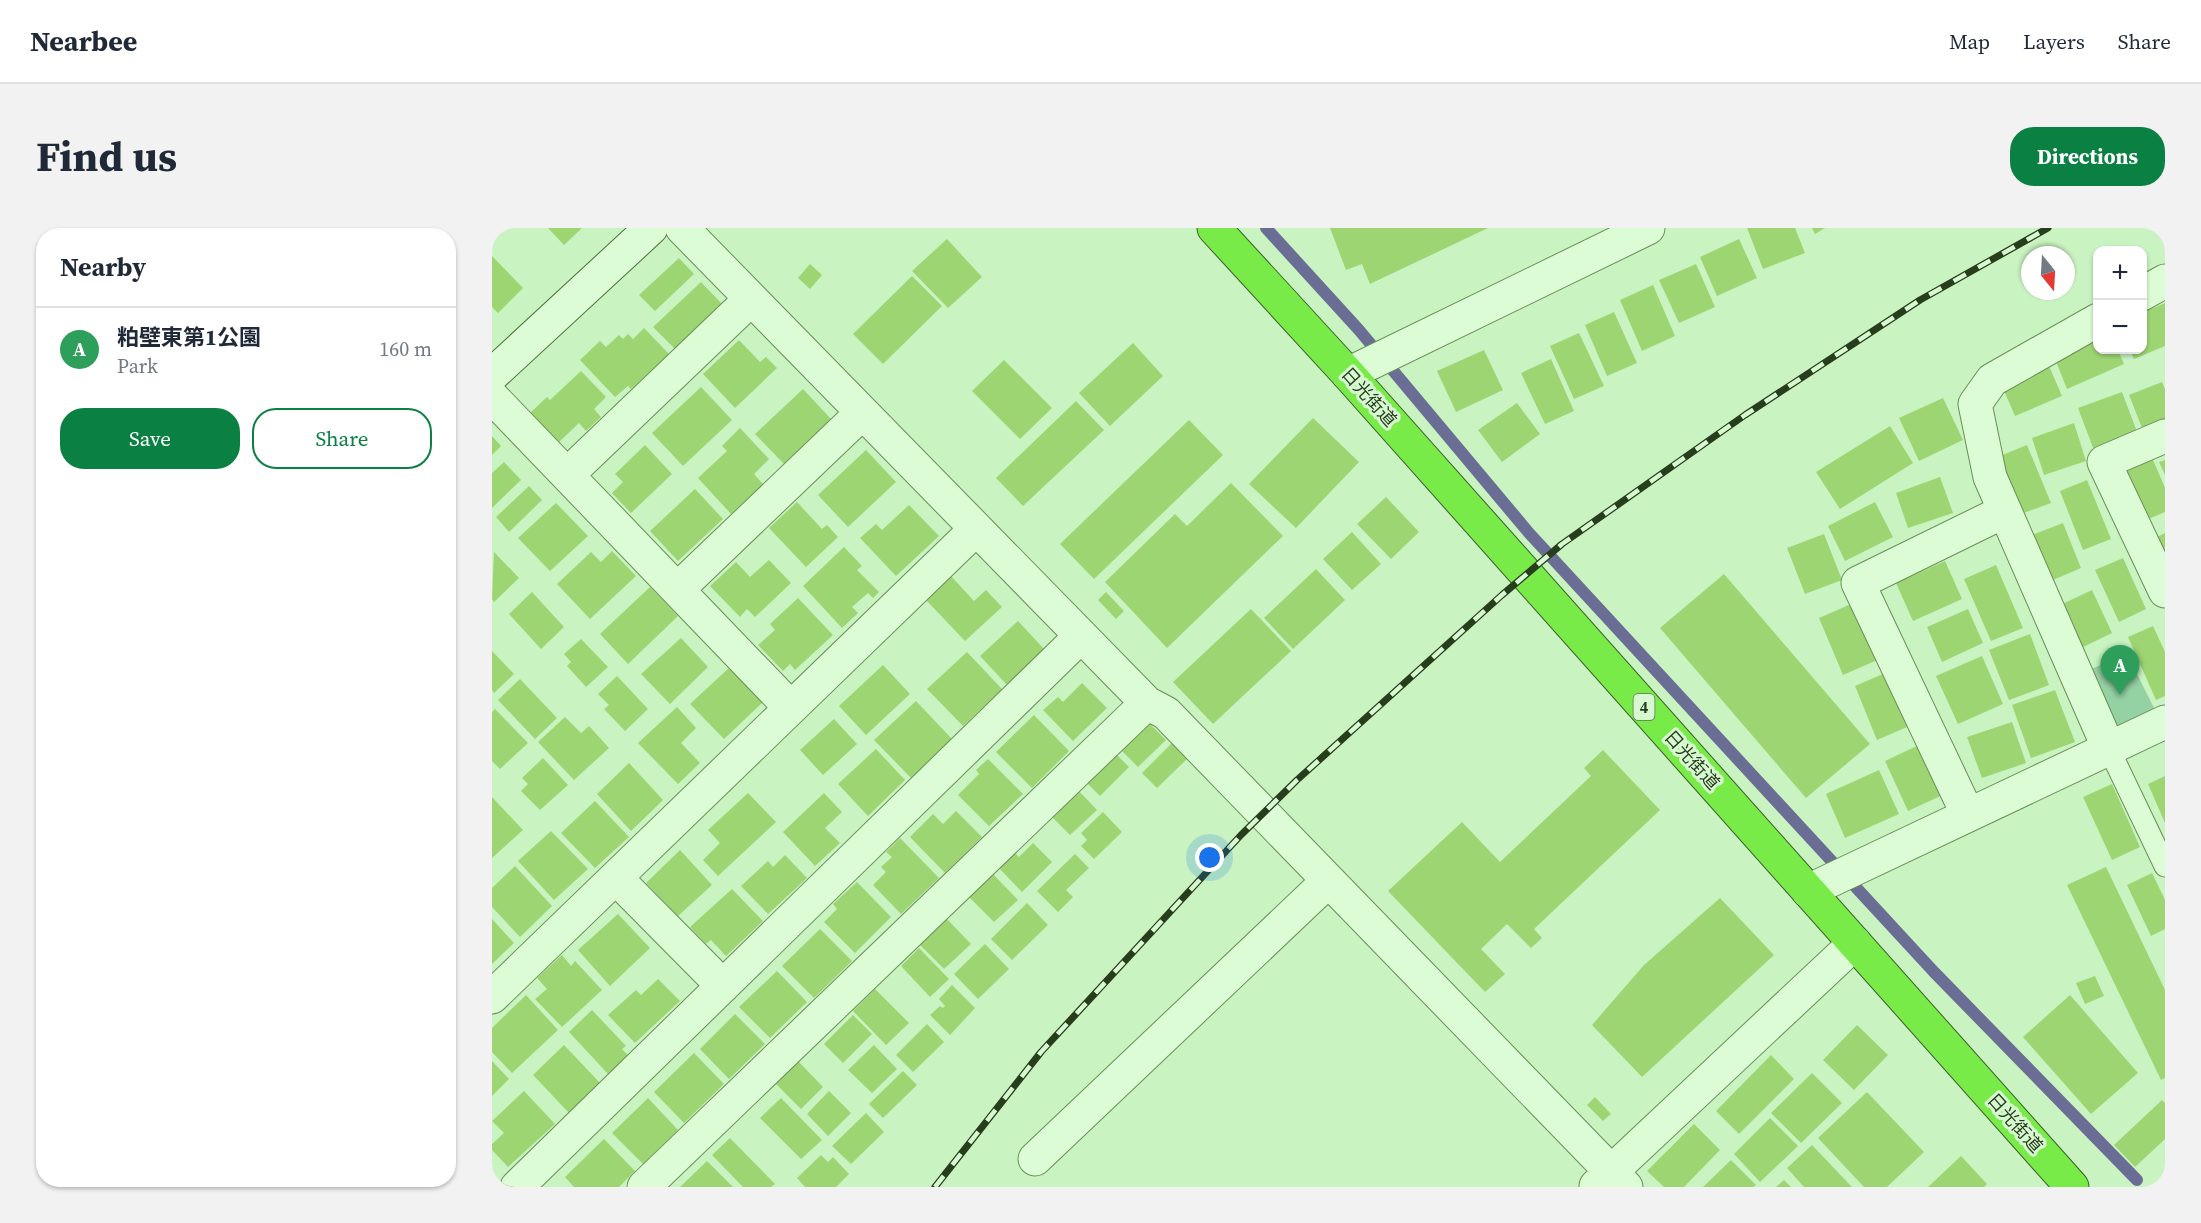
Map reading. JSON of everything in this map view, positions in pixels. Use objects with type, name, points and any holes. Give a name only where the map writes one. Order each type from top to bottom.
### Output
[{"type":"highway","name":"日光街道","points":[[1214,228],[1348,374],[2072,1187]]},
{"type":"street","points":[[492,375],[651,228]]},
{"type":"street","points":[[682,228],[1147,703],[1166,713],[1328,881],[1611,1182],[1855,943]]},
{"type":"street","points":[[1348,374],[1648,228]]},
{"type":"street","points":[[2147,291],[2165,281]]},
{"type":"street","points":[[567,475],[751,299]]},
{"type":"street","points":[[2093,322],[1992,380],[1975,404],[1990,477],[2109,749]]},
{"type":"street","points":[[492,397],[790,707]]},
{"type":"street","points":[[678,589],[862,412]]},
{"type":"street","points":[[2165,436],[2104,462],[2165,591]]},
{"type":"street","points":[[1968,815],[1858,583],[2005,511]]},
{"type":"street","points":[[492,998],[976,529]]},
{"type":"street","points":[[517,1187],[1081,636]]},
{"type":"street","points":[[644,1187],[1147,703]]},
{"type":"street","points":[[1808,891],[2165,722]]},
{"type":"street","points":[[616,878],[723,986]]},
{"type":"street","points":[[1035,1159],[1328,881]]},
{"type":"lane","points":[[2109,749],[2165,866]]},
{"type":"green space","points":[[2127,654],[2159,718],[2114,739],[2082,673]]},
{"type":"building","points":[[548,228],[582,228],[564,245]]},
{"type":"building","points":[[1330,228],[1488,228],[1370,284],[1362,264],[1346,270]]},
{"type":"building","points":[[1747,228],[1795,228],[1805,253],[1763,269]]},
{"type":"building","points":[[1812,228],[1825,228],[1815,234]]},
{"type":"building","points":[[947,239],[982,277],[948,308],[912,271]]},
{"type":"building","points":[[1739,239],[1757,278],[1717,296],[1700,257]]},
{"type":"building","points":[[492,256],[523,288],[498,313],[492,307]]},
{"type":"building","points":[[679,258],[694,274],[655,311],[639,295]]},
{"type":"building","points":[[810,264],[822,275],[810,289],[798,278]]},
{"type":"building","points":[[1696,264],[1715,307],[1679,323],[1659,280]]},
{"type":"building","points":[[912,276],[942,306],[883,364],[853,334]]},
{"type":"building","points":[[701,282],[722,304],[675,349],[653,327]]},
{"type":"building","points":[[1653,285],[1675,336],[1642,351],[1620,300]]},
{"type":"building","points":[[2165,303],[2165,346],[2147,354],[2147,311]]},
{"type":"building","points":[[1614,312],[1637,363],[1607,376],[1585,325]]},
{"type":"building","points":[[644,328],[669,354],[631,389],[628,386],[615,397],[580,360],[600,341],[606,347],[619,335],[623,339],[628,334],[633,339]]},
{"type":"building","points":[[1579,333],[1604,386],[1574,399],[1550,346]]},
{"type":"building","points":[[2093,338],[2093,354],[2120,354],[2124,364],[2067,389],[2053,354]]},
{"type":"building","points":[[739,340],[760,362],[766,357],[777,368],[735,408],[703,374]]},
{"type":"building","points":[[1133,343],[1163,376],[1110,426],[1079,393]]},
{"type":"building","points":[[1484,350],[1503,390],[1456,412],[1437,371]]},
{"type":"building","points":[[2132,354],[2146,354],[2134,359]]},
{"type":"building","points":[[1551,359],[1574,411],[1545,424],[1521,373]]},
{"type":"building","points":[[1004,360],[1052,408],[1020,439],[972,391]]},
{"type":"building","points":[[2049,366],[2062,396],[2015,416],[2002,386]]},
{"type":"building","points":[[581,371],[606,397],[594,409],[601,417],[586,431],[579,423],[557,444],[529,414],[547,397],[550,400]]},
{"type":"building","points":[[2162,382],[2165,389],[2165,431],[2146,438],[2129,395]]},
{"type":"building","points":[[701,387],[732,420],[683,466],[652,433]]},
{"type":"building","points":[[803,389],[831,419],[784,464],[755,434]]},
{"type":"building","points":[[2122,392],[2139,437],[2095,453],[2078,408]]},
{"type":"building","points":[[1943,398],[1963,440],[1919,461],[1899,418]]},
{"type":"building","points":[[1076,401],[1104,430],[1023,506],[996,478]]},
{"type":"building","points":[[1517,403],[1540,434],[1502,462],[1478,430]]},
{"type":"building","points":[[1313,418],[1359,462],[1296,528],[1249,484]]},
{"type":"building","points":[[1189,420],[1223,455],[1094,579],[1060,544]]},
{"type":"building","points":[[2074,423],[2086,461],[2044,475],[2032,438]]},
{"type":"building","points":[[1890,426],[1913,463],[1840,509],[1816,472]]},
{"type":"building","points":[[740,428],[769,459],[754,474],[763,484],[731,514],[698,478],[727,451],[722,446]]},
{"type":"building","points":[[492,436],[501,446],[492,455]]},
{"type":"building","points":[[645,445],[672,474],[631,513],[612,493],[623,482],[615,474]]},
{"type":"building","points":[[2027,445],[2051,503],[2018,515],[1995,458]]},
{"type":"building","points":[[2148,448],[2165,488],[2165,512],[2139,523],[2114,463]]},
{"type":"building","points":[[866,450],[896,482],[848,527],[818,495]]},
{"type":"building","points":[[2165,460],[2165,475],[2159,462]]},
{"type":"building","points":[[504,462],[521,480],[492,508],[492,473]]},
{"type":"building","points":[[1940,477],[1953,513],[1908,528],[1896,493]]},
{"type":"building","points":[[2087,480],[2111,539],[2083,550],[2060,491]]},
{"type":"building","points":[[1231,483],[1283,536],[1167,648],[1105,582],[1175,514],[1187,526]]},
{"type":"building","points":[[529,486],[542,500],[509,532],[496,517]]},
{"type":"building","points":[[695,489],[723,519],[678,561],[650,531]]},
{"type":"building","points":[[1386,497],[1419,532],[1391,559],[1357,524]]},
{"type":"building","points":[[797,502],[822,529],[827,525],[838,537],[806,567],[769,528]]},
{"type":"building","points":[[1875,502],[1893,537],[1845,561],[1828,526]]},
{"type":"building","points":[[556,503],[588,536],[550,571],[518,538]]},
{"type":"building","points":[[909,505],[939,536],[896,576],[860,538],[876,524],[882,530]]},
{"type":"building","points":[[2063,523],[2081,568],[2046,583],[2027,537]]},
{"type":"building","points":[[1352,532],[1381,564],[1352,590],[1323,559]]},
{"type":"building","points":[[2165,533],[2165,570],[2151,540]]},
{"type":"building","points":[[1824,534],[1842,580],[1805,594],[1787,548]]},
{"type":"building","points":[[844,547],[862,566],[857,570],[879,592],[873,598],[868,593],[852,607],[858,613],[842,628],[803,586]]},
{"type":"building","points":[[612,551],[636,576],[590,619],[557,584],[591,552],[601,562]]},
{"type":"building","points":[[494,552],[519,578],[494,602],[492,599]]},
{"type":"building","points":[[2123,558],[2146,609],[2119,622],[2095,570]]},
{"type":"building","points":[[769,560],[791,583],[755,617],[747,609],[740,617],[710,586],[736,562],[750,577]]},
{"type":"building","points":[[1945,561],[1962,599],[1913,621],[1896,583]]},
{"type":"building","points":[[1996,565],[2023,628],[1991,641],[1964,579]]},
{"type":"building","points":[[1316,569],[1345,600],[1293,649],[1264,618]]},
{"type":"building","points":[[1724,574],[1870,744],[1806,798],[1660,628]]},
{"type":"building","points":[[951,576],[974,601],[986,590],[1002,607],[965,641],[926,600]]},
{"type":"building","points":[[650,587],[678,616],[628,664],[600,634]]},
{"type":"building","points":[[2092,590],[2112,633],[2077,650],[2056,607]]},
{"type":"building","points":[[532,592],[564,627],[541,649],[509,614]]},
{"type":"building","points":[[1106,592],[1124,611],[1116,619],[1098,600]]},
{"type":"building","points":[[798,598],[833,635],[795,670],[790,664],[783,671],[758,645],[775,630],[770,624]]},
{"type":"building","points":[[1858,601],[1882,658],[1843,675],[1819,618]]},
{"type":"building","points":[[1251,609],[1291,651],[1213,724],[1173,682]]},
{"type":"building","points":[[1968,609],[1983,643],[1942,662],[1927,627]]},
{"type":"building","points":[[1018,621],[1045,650],[1007,685],[980,656]]},
{"type":"building","points":[[2153,626],[2165,652],[2165,696],[2156,700],[2128,637]]},
{"type":"building","points":[[2030,634],[2049,685],[2009,700],[1989,650]]},
{"type":"building","points":[[681,638],[708,667],[670,704],[641,674]]},
{"type":"building","points":[[581,639],[608,667],[586,687],[567,666],[571,662],[564,654]]},
{"type":"building","points":[[492,651],[514,674],[494,693],[492,690]]},
{"type":"building","points":[[967,652],[1002,689],[963,726],[927,689]]},
{"type":"building","points":[[1982,656],[2003,704],[1958,724],[1936,676]]},
{"type":"building","points":[[883,665],[910,694],[866,735],[839,706]]},
{"type":"building","points":[[730,667],[763,702],[724,739],[690,704]]},
{"type":"building","points":[[1892,670],[1914,724],[1877,740],[1855,686]]},
{"type":"building","points":[[617,676],[648,709],[625,731],[604,709],[609,705],[598,694]]},
{"type":"building","points":[[520,679],[557,718],[535,739],[498,700]]},
{"type":"building","points":[[1082,683],[1107,708],[1073,741],[1043,710],[1058,697],[1063,702]]},
{"type":"building","points":[[2055,690],[2075,742],[2031,758],[2012,705]]},
{"type":"building","points":[[916,701],[952,739],[911,778],[874,740]]},
{"type":"building","points":[[677,707],[696,728],[681,743],[700,763],[678,784],[638,743]]},
{"type":"building","points":[[495,709],[528,743],[500,769],[492,761],[492,712]]},
{"type":"building","points":[[1034,715],[1069,751],[1032,788],[996,752]]},
{"type":"building","points":[[565,717],[581,733],[589,726],[609,748],[574,780],[538,742]]},
{"type":"building","points":[[834,719],[857,744],[823,775],[800,750]]},
{"type":"building","points":[[1148,722],[1166,740],[1138,767],[1120,749]]},
{"type":"building","points":[[2012,722],[2026,763],[1982,778],[1967,737]]},
{"type":"building","points":[[1172,743],[1188,758],[1157,788],[1142,773]]},
{"type":"building","points":[[1923,743],[1947,793],[1908,811],[1885,761]]},
{"type":"building","points":[[876,749],[905,780],[868,816],[838,784]]},
{"type":"building","points":[[1603,750],[1660,810],[1534,929],[1542,938],[1531,948],[1507,924],[1481,949],[1505,974],[1485,992],[1388,891],[1462,822],[1500,862],[1591,776],[1584,768]]},
{"type":"building","points":[[1114,752],[1129,767],[1100,796],[1085,781]]},
{"type":"building","points":[[543,758],[568,785],[540,810],[521,791],[528,784],[522,778]]},
{"type":"building","points":[[988,759],[1023,794],[989,826],[958,795],[979,774],[976,770]]},
{"type":"building","points":[[629,763],[663,800],[631,831],[597,794]]},
{"type":"building","points":[[1879,770],[1899,814],[1845,838],[1826,794]]},
{"type":"building","points":[[2165,776],[2165,823],[2148,784]]},
{"type":"building","points":[[2112,784],[2140,847],[2112,860],[2083,797]]},
{"type":"building","points":[[1075,787],[1097,810],[1070,835],[1048,813]]},
{"type":"building","points":[[748,793],[776,822],[718,876],[703,860],[720,843],[708,830]]},
{"type":"building","points":[[824,793],[842,812],[825,828],[840,843],[815,866],[783,832]]},
{"type":"building","points":[[492,797],[523,830],[492,858]]},
{"type":"building","points":[[595,801],[629,837],[595,868],[561,833]]},
{"type":"building","points":[[956,811],[982,837],[945,873],[910,837],[933,814],[943,824]]},
{"type":"building","points":[[1103,812],[1122,832],[1094,859],[1081,846],[1087,840],[1081,833]]},
{"type":"building","points":[[551,831],[588,869],[554,900],[518,861]]},
{"type":"building","points":[[900,838],[939,878],[901,914],[873,885],[886,872],[881,867],[892,857],[886,852]]},
{"type":"building","points":[[1033,843],[1052,862],[1022,892],[996,865],[1012,850],[1019,857]]},
{"type":"building","points":[[680,850],[712,885],[678,916],[646,883]]},
{"type":"building","points":[[1075,854],[1089,868],[1066,890],[1073,897],[1058,912],[1037,891]]},
{"type":"building","points":[[785,855],[807,878],[768,914],[741,886],[768,861],[773,867]]},
{"type":"building","points":[[515,866],[552,906],[520,937],[492,907],[492,888]]},
{"type":"building","points":[[2106,867],[2165,990],[2165,1078],[2161,1080],[2067,885]]},
{"type":"building","points":[[988,869],[1018,900],[994,922],[964,892]]},
{"type":"building","points":[[2152,873],[2165,900],[2165,929],[2151,936],[2127,885]]},
{"type":"building","points":[[857,882],[891,917],[855,953],[824,922],[837,909],[833,904]]},
{"type":"building","points":[[732,889],[763,921],[726,956],[711,940],[706,944],[690,927]]},
{"type":"building","points":[[1720,898],[1774,955],[1642,1077],[1592,1025],[1644,965]]},
{"type":"building","points":[[1027,903],[1048,925],[1012,960],[991,939]]},
{"type":"building","points":[[618,914],[650,948],[610,986],[578,950]]},
{"type":"building","points":[[946,918],[971,944],[944,969],[919,944]]},
{"type":"building","points":[[492,919],[514,943],[492,964]]},
{"type":"building","points":[[820,929],[852,961],[814,998],[782,966]]},
{"type":"building","points":[[985,944],[1009,969],[978,999],[954,974]]},
{"type":"building","points":[[919,948],[949,979],[930,997],[901,966]]},
{"type":"building","points":[[562,955],[571,966],[575,961],[602,990],[562,1027],[535,999],[547,989],[537,978]]},
{"type":"building","points":[[777,971],[807,1002],[770,1038],[739,1007]]},
{"type":"building","points":[[2095,976],[2104,996],[2085,1004],[2076,983]]},
{"type":"building","points":[[658,979],[680,1001],[635,1043],[608,1015],[636,990],[641,995]]},
{"type":"building","points":[[952,985],[975,1008],[950,1035],[930,1015],[940,1006],[943,1008],[945,1006],[939,999]]},
{"type":"building","points":[[875,989],[909,1023],[886,1045],[853,1011]]},
{"type":"building","points":[[526,995],[558,1030],[512,1073],[492,1052],[492,1028]]},
{"type":"building","points":[[2070,995],[2138,1073],[2091,1114],[2023,1037]]},
{"type":"building","points":[[592,1010],[626,1046],[622,1049],[629,1056],[609,1075],[569,1032]]},
{"type":"building","points":[[735,1014],[765,1044],[729,1079],[700,1049]]},
{"type":"building","points":[[853,1015],[872,1034],[843,1063],[824,1044]]},
{"type":"building","points":[[927,1024],[944,1042],[913,1072],[896,1055]]},
{"type":"building","points":[[1857,1025],[1888,1055],[1854,1090],[1823,1060]]},
{"type":"building","points":[[564,1045],[601,1084],[570,1114],[533,1075]]},
{"type":"building","points":[[874,1045],[897,1069],[872,1093],[848,1070]]},
{"type":"building","points":[[694,1053],[724,1084],[684,1123],[654,1092]]},
{"type":"building","points":[[1771,1055],[1794,1079],[1739,1134],[1716,1111]]},
{"type":"building","points":[[492,1061],[509,1079],[492,1096]]},
{"type":"building","points":[[798,1061],[823,1087],[801,1109],[776,1084]]},
{"type":"building","points":[[903,1071],[917,1085],[883,1118],[869,1104]]},
{"type":"building","points":[[1812,1073],[1842,1103],[1801,1143],[1771,1113]]},
{"type":"building","points":[[524,1091],[555,1124],[508,1167],[492,1150],[492,1144],[504,1133],[492,1121]]},
{"type":"building","points":[[829,1091],[851,1113],[828,1136],[807,1114]]},
{"type":"building","points":[[1867,1092],[1924,1152],[1887,1187],[1864,1187],[1818,1138]]},
{"type":"building","points":[[1595,1097],[1611,1114],[1603,1121],[1587,1105]]},
{"type":"building","points":[[648,1098],[678,1130],[643,1164],[612,1133]]},
{"type":"building","points":[[781,1098],[822,1140],[801,1159],[760,1118]]},
{"type":"building","points":[[2162,1100],[2165,1103],[2165,1139],[2135,1167],[2114,1145]]},
{"type":"building","points":[[866,1113],[884,1132],[851,1164],[832,1146]]},
{"type":"building","points":[[1770,1118],[1798,1146],[1760,1182],[1734,1154]]},
{"type":"building","points":[[1694,1124],[1720,1150],[1684,1187],[1664,1187],[1647,1171]]},
{"type":"building","points":[[730,1138],[775,1184],[771,1187],[743,1187],[712,1155]]},
{"type":"building","points":[[604,1139],[635,1171],[619,1187],[574,1187],[565,1177]]},
{"type":"building","points":[[1812,1145],[1852,1187],[1804,1187],[1787,1168]]},
{"type":"building","points":[[821,1155],[828,1162],[833,1157],[849,1174],[836,1187],[805,1187],[797,1178]]},
{"type":"building","points":[[1961,1156],[1987,1184],[1984,1187],[1928,1187]]},
{"type":"building","points":[[1731,1160],[1756,1185],[1753,1187],[1703,1187]]},
{"type":"building","points":[[707,1161],[733,1187],[680,1187]]},
{"type":"building","points":[[1784,1180],[1791,1187],[1776,1187]]},
{"type":"waterway","points":[[1266,228],[1359,330],[1529,533],[1934,972],[2137,1180]]},
{"type":"railway","points":[[935,1187],[1041,1052],[1241,835],[1297,780],[1502,595],[1562,544],[1745,415],[1920,300],[2048,228]]},
{"type":"place","name":"粕壁東第1公園","points":[[2120,695]]}]
